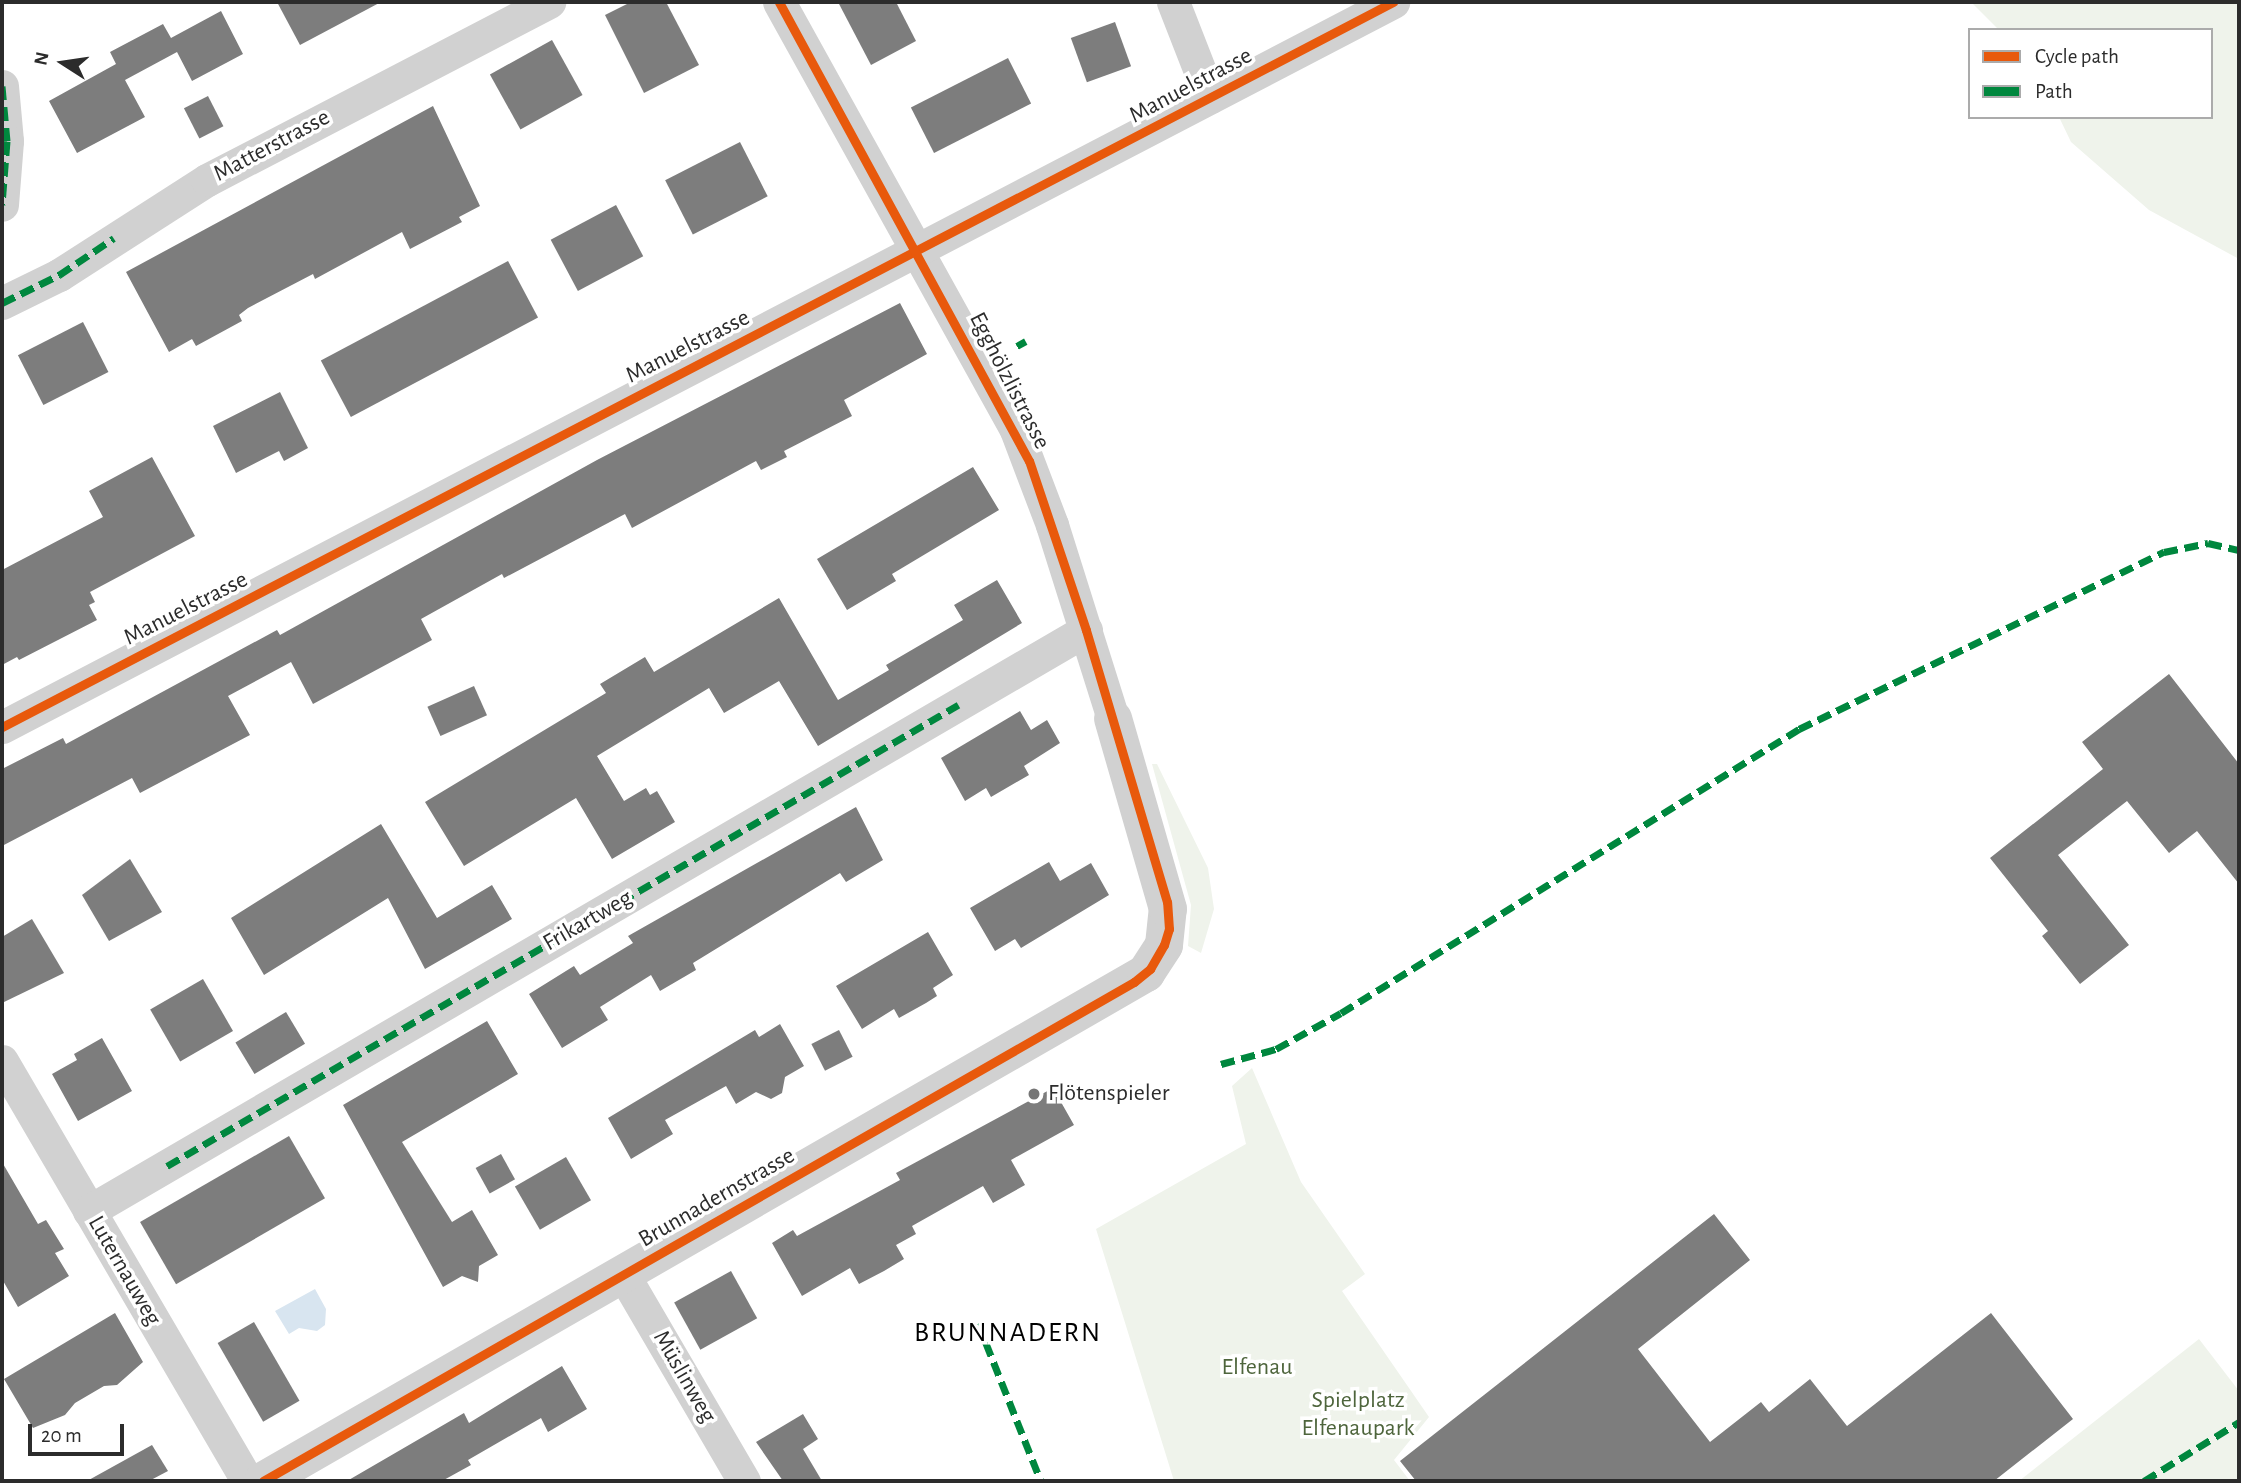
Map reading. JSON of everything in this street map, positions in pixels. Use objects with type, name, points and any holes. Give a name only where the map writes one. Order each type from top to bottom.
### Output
[{"type":"street","name":"Matterstrasse","points":[[2,303],[59,275],[207,180],[549,2]]},
{"type":"street","name":"Egghölzlistrasse","points":[[779,2],[1016,430],[1086,630],[1167,902],[1169,929]]},
{"type":"street","points":[[1173,2],[1210,97]]},
{"type":"street","name":"Manuelstrasse","points":[[2,727],[918,252],[1393,2]]},
{"type":"street","points":[[2,86],[7,141],[2,205]]},
{"type":"street","name":"Frikartweg","points":[[89,1212],[1086,630]]},
{"type":"street","name":"Brunnadernstrasse","points":[[263,1481],[1134,982],[1157,959],[1169,929]]},
{"type":"street","name":"Luternauweg","points":[[2,1061],[247,1481]]},
{"type":"street","name":"Müslinweg","points":[[624,1274],[744,1481]]},
{"type":"green space","points":[[1971,2],[2239,2],[2239,259],[2149,210],[2071,142],[2060,119],[2213,119],[2213,28],[1997,28]]},
{"type":"green space","points":[[1152,764],[1157,764],[1208,868],[1214,909],[1201,953],[1188,946],[1191,905]]},
{"type":"green space","name":"Elfenau","points":[[1252,1068],[1301,1182],[1365,1274],[1342,1291],[1429,1417],[1394,1460],[1410,1481],[1174,1481],[1096,1229],[1246,1144],[1232,1086]]},
{"type":"green space","points":[[2199,1339],[2239,1391],[2239,1481],[2019,1481]]},
{"type":"shaded area","points":[[315,1289],[326,1309],[325,1325],[317,1331],[299,1328],[289,1334],[275,1311]]},
{"type":"building","points":[[277,2],[381,2],[300,45]]},
{"type":"building","points":[[631,2],[666,2],[699,65],[644,93],[605,15]]},
{"type":"building","points":[[838,2],[896,2],[916,41],[871,65]]},
{"type":"building","points":[[221,11],[243,54],[192,81],[177,52],[125,80],[145,117],[77,153],[49,101],[116,64],[110,52],[163,24],[171,38]]},
{"type":"building","points":[[1115,22],[1131,66],[1087,82],[1071,38]]},
{"type":"building","points":[[552,40],[583,95],[520,130],[490,74]]},
{"type":"building","points":[[1008,58],[1031,103],[934,153],[911,107]]},
{"type":"building","points":[[208,96],[223,126],[199,139],[184,108]]},
{"type":"building","points":[[433,106],[480,206],[459,217],[462,222],[410,249],[402,232],[315,279],[313,274],[248,308],[239,315],[242,321],[196,346],[192,339],[169,352],[126,272]]},
{"type":"building","points":[[740,142],[768,196],[693,234],[665,180]]},
{"type":"building","points":[[616,205],[643,256],[578,291],[551,240]]},
{"type":"building","points":[[508,261],[538,318],[351,417],[321,361]]},
{"type":"building","points":[[900,303],[927,354],[844,400],[852,416],[784,451],[787,457],[761,470],[756,461],[632,528],[625,514],[504,578],[502,574],[421,619],[432,640],[313,704],[291,662],[228,696],[250,735],[140,793],[132,778],[2,846],[2,769],[63,738],[66,744],[277,630],[280,635],[597,460]]},
{"type":"building","points":[[83,322],[108,372],[43,405],[18,355]]},
{"type":"building","points":[[280,392],[308,448],[284,461],[279,451],[236,473],[213,426]]},
{"type":"building","points":[[152,457],[195,536],[90,592],[95,602],[89,605],[97,620],[19,660],[17,657],[2,665],[2,570],[103,517],[89,491]]},
{"type":"building","points":[[973,467],[999,510],[892,574],[896,581],[847,610],[817,559]]},
{"type":"building","points":[[997,580],[1022,623],[818,746],[779,681],[724,713],[709,688],[597,756],[624,801],[646,788],[650,795],[657,791],[675,822],[612,859],[576,798],[464,866],[425,802],[606,693],[600,684],[645,657],[654,672],[779,598],[838,700],[889,670],[886,665],[963,620],[954,605]]},
{"type":"building","points":[[2169,674],[2239,764],[2239,884],[2197,831],[2169,853],[2127,801],[2058,855],[2129,945],[2080,984],[2042,936],[2048,931],[1990,858],[2103,769],[2082,742]]},
{"type":"building","points":[[474,686],[487,715],[440,736],[427,707]]},
{"type":"building","points":[[1020,711],[1031,730],[1047,720],[1060,743],[1024,766],[1029,775],[991,797],[986,788],[965,801],[941,758]]},
{"type":"building","points":[[856,807],[883,860],[846,882],[840,873],[693,963],[696,970],[660,991],[651,975],[600,1007],[608,1020],[562,1048],[529,994],[574,966],[580,975],[633,943],[628,936]]},
{"type":"building","points":[[381,824],[437,918],[492,885],[512,919],[425,969],[388,898],[264,975],[231,918]]},
{"type":"building","points":[[130,859],[162,912],[109,941],[82,895]]},
{"type":"building","points":[[1049,862],[1060,881],[1091,863],[1109,895],[1021,948],[1015,939],[995,951],[970,908]]},
{"type":"building","points":[[32,919],[64,973],[2,1003],[2,937]]},
{"type":"building","points":[[928,932],[953,975],[933,988],[937,996],[926,1003],[899,1018],[894,1009],[862,1029],[836,986]]},
{"type":"building","points":[[203,979],[233,1031],[180,1061],[150,1010]]},
{"type":"building","points":[[286,1012],[305,1044],[254,1074],[235,1042]]},
{"type":"building","points":[[487,1021],[518,1074],[402,1142],[452,1222],[472,1210],[498,1255],[479,1266],[478,1282],[462,1276],[443,1287],[343,1105]]},
{"type":"building","points":[[780,1024],[804,1066],[785,1077],[782,1093],[771,1099],[756,1092],[736,1104],[726,1086],[665,1120],[673,1134],[631,1159],[608,1118],[755,1030],[759,1037]]},
{"type":"building","points":[[839,1030],[853,1057],[825,1071],[811,1044]]},
{"type":"building","points":[[102,1038],[132,1091],[78,1121],[52,1074],[77,1060],[74,1054]]},
{"type":"building","points":[[1053,1088],[1074,1125],[1011,1160],[1025,1185],[993,1203],[983,1186],[912,1226],[916,1234],[896,1245],[904,1259],[859,1284],[850,1268],[802,1296],[772,1243],[793,1230],[797,1236],[900,1180],[896,1173]]},
{"type":"building","points":[[289,1136],[325,1198],[176,1284],[140,1222]]},
{"type":"building","points":[[501,1154],[515,1179],[490,1193],[476,1168]]},
{"type":"building","points":[[566,1157],[591,1200],[540,1230],[515,1186]]},
{"type":"building","points":[[2,1162],[38,1224],[46,1220],[64,1249],[55,1253],[69,1276],[18,1307],[2,1279]]},
{"type":"building","points":[[1714,1214],[1750,1260],[1638,1349],[1710,1442],[1761,1402],[1769,1412],[1810,1379],[1847,1426],[1991,1313],[2073,1419],[1994,1481],[1416,1481],[1400,1461]]},
{"type":"building","points":[[731,1271],[757,1318],[700,1350],[674,1303]]},
{"type":"building","points":[[115,1313],[143,1362],[117,1385],[104,1386],[75,1403],[65,1415],[33,1428],[4,1379]]},
{"type":"building","points":[[254,1322],[300,1401],[263,1422],[218,1343]]},
{"type":"building","points":[[562,1366],[587,1409],[548,1432],[541,1418],[468,1460],[471,1465],[442,1481],[347,1481],[464,1413],[469,1423]]},
{"type":"building","points":[[803,1414],[818,1439],[803,1449],[822,1481],[783,1481],[756,1442]]},
{"type":"building","points":[[152,1445],[168,1471],[149,1481],[87,1481]]},
{"type":"marked path","points":[[2,86],[7,141],[2,205]]},
{"type":"marked path","points":[[2,303],[59,275],[114,238]]},
{"type":"marked path","points":[[1017,346],[1026,341]]},
{"type":"marked path","points":[[1221,1064],[1276,1049],[1341,1013],[1799,729],[2164,552],[2208,543],[2239,550]]},
{"type":"marked path","points":[[167,1166],[958,705]]},
{"type":"marked path","points":[[978,1323],[1041,1481]]},
{"type":"marked path","points":[[2144,1481],[2239,1422]]},
{"type":"cycle path","points":[[263,1481],[1134,982],[1150,969],[1164,945],[1169,929],[1167,902],[1086,630],[1029,461],[779,2]]},
{"type":"cycle path","points":[[2,727],[1393,2]]},
{"type":"place","name":"Flötenspieler","points":[[1034,1094]]},
{"type":"district","name":"BRUNNADERN","points":[[1008,1333]]},
{"type":"park label","name":"Spielplatz Elfenaupark","points":[[1358,1415]]}]
